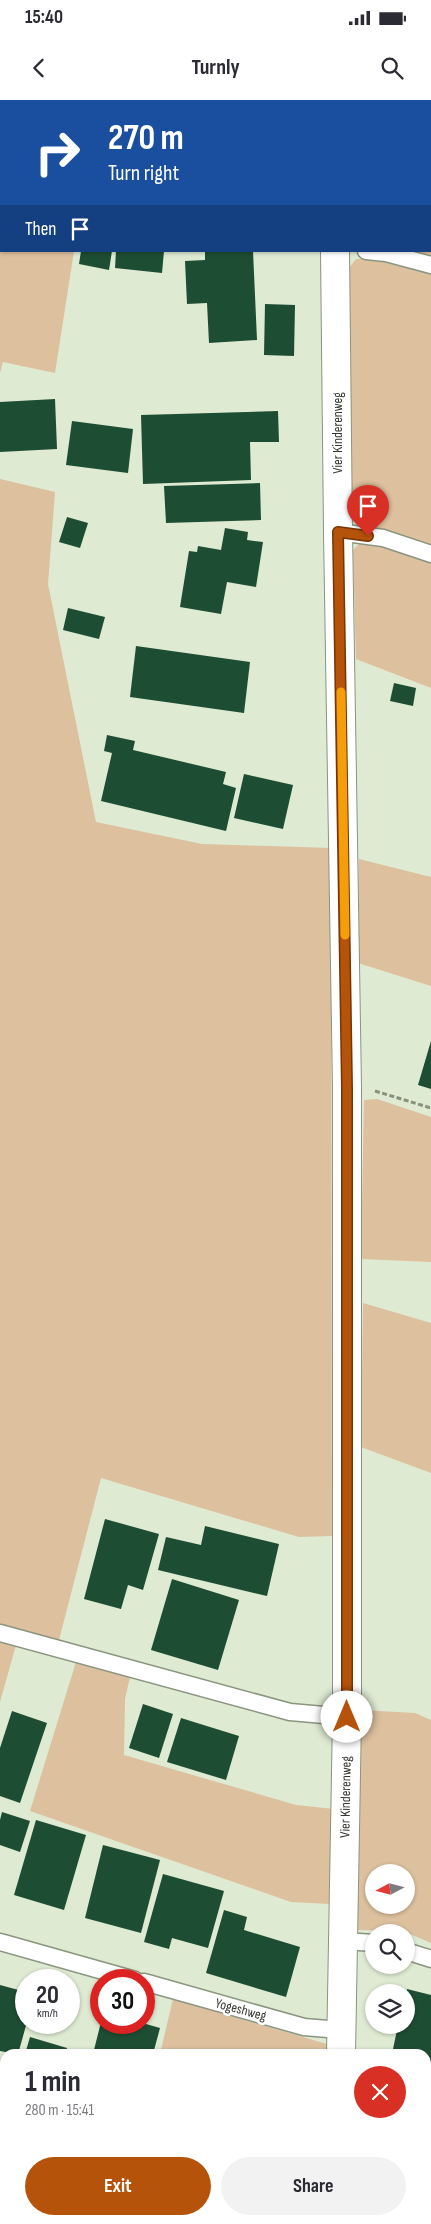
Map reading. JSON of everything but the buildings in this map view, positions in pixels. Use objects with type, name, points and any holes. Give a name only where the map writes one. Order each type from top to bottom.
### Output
[{"type":"street","name":"Vier Kinderenweg","points":[[335,252],[347,1088],[347,1717],[340,2042]]},
{"type":"lane","points":[[376,252],[431,265]]},
{"type":"lane","points":[[338,532],[383,538],[431,554]]},
{"type":"lane","points":[[0,1633],[290,1712],[347,1717]]},
{"type":"lane","points":[[343,1941],[365,1942]]},
{"type":"lane","points":[[0,1942],[96,1969]]},
{"type":"lane","points":[[415,1954],[431,1958]]},
{"type":"lane","name":"Yogeshweg","points":[[155,1985],[304,2027],[340,2042]]},
{"type":"path","points":[[347,1088],[380,1091],[431,1108]]},
{"type":"shaded area","points":[[0,252],[74,252],[55,373],[3,362],[0,373]]},
{"type":"shaded area","points":[[417,252],[431,252],[431,256]]},
{"type":"shaded area","points":[[356,259],[374,259],[431,274],[431,546],[361,524],[353,517],[351,508],[348,269]]},
{"type":"shaded area","points":[[0,479],[55,492],[48,584],[96,822],[202,844],[331,848],[332,1536],[299,1537],[101,1478],[59,1640],[0,1624]]},
{"type":"shaded area","points":[[372,543],[431,563],[431,688],[356,659],[353,550],[359,544]]},
{"type":"shaded area","points":[[359,859],[431,877],[431,986],[358,963]]},
{"type":"shaded area","points":[[377,1099],[431,1117],[431,1262],[361,1259],[364,1100]]},
{"type":"shaded area","points":[[363,1303],[431,1323],[431,1473],[361,1447]]},
{"type":"shaded area","points":[[0,1640],[16,1645],[0,1702]]},
{"type":"shaded area","points":[[76,1662],[130,1677],[125,1699],[124,1755],[296,1805],[334,1809],[331,1904],[291,1902],[30,1811]]},
{"type":"shaded area","points":[[361,1710],[415,1713],[431,1720],[431,1943],[415,1936],[415,1924],[365,1924],[365,1930],[357,1930]]},
{"type":"shaded area","points":[[173,1999],[327,2044],[327,2049],[161,2049]]},
{"type":"slow traffic","points":[[341,692],[345,935]]},
{"type":"route","points":[[347,1717],[347,1088],[338,532],[368,536]]}]
